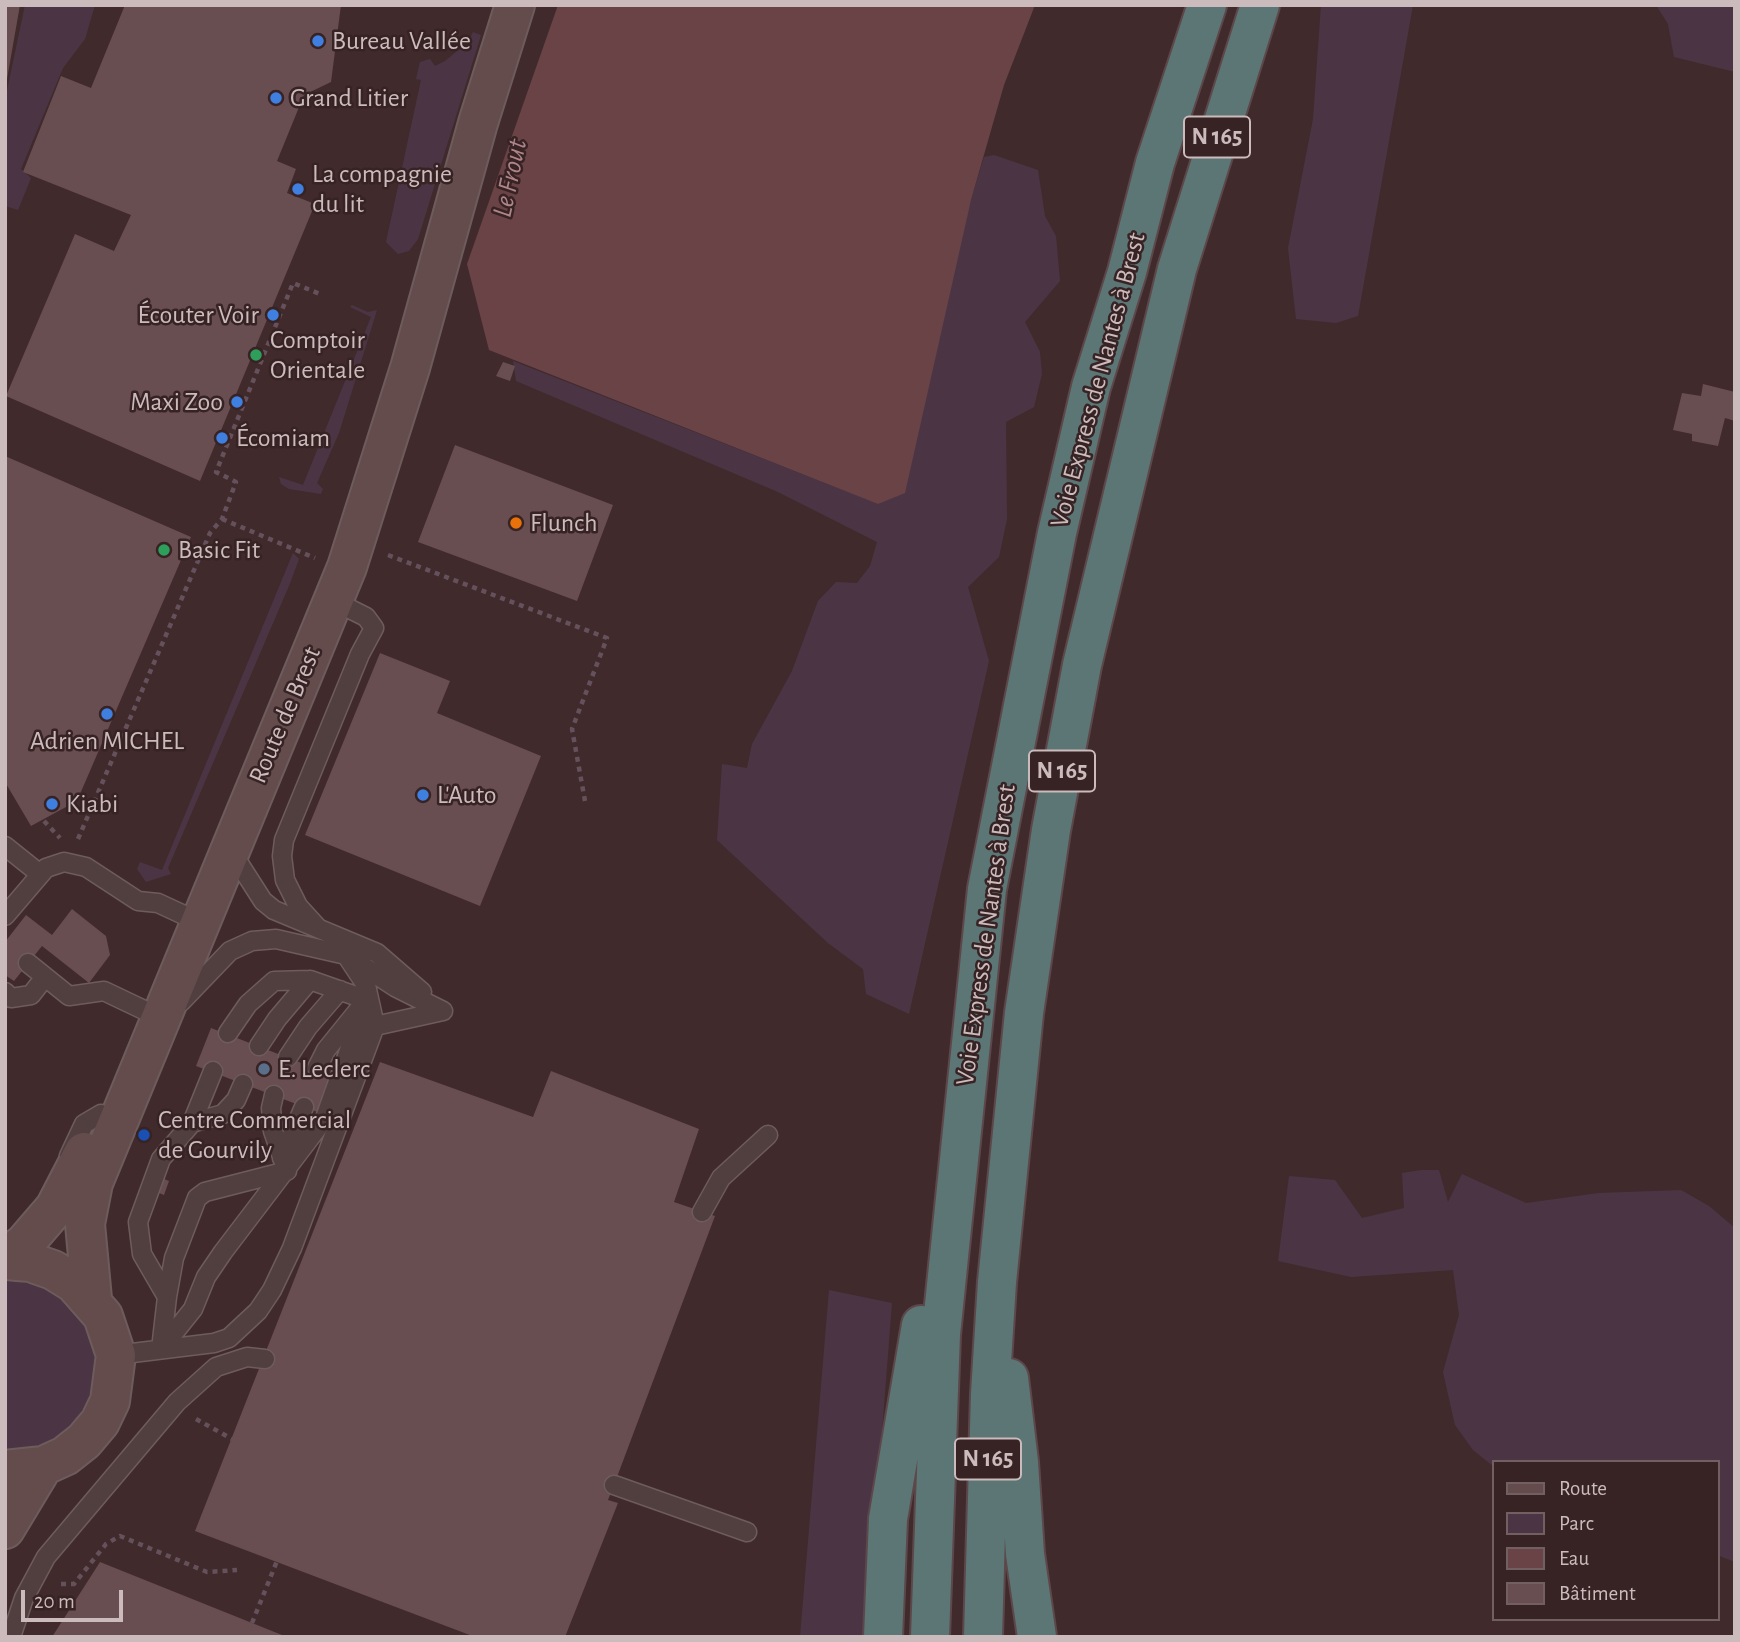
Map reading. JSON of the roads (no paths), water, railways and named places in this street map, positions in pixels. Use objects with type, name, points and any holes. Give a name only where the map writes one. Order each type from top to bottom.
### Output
[{"type":"highway","name":"Voie Express de Nantes à Brest","points":[[930,1637],[941,1334],[975,980],[987,889],[1057,533],[1091,387],[1127,272],[1155,163],[1207,5]]},
{"type":"highway","name":"Voie Express de Nantes à Brest","points":[[983,1637],[990,1394],[997,1282],[1024,1013],[1051,830],[1082,665],[1177,270],[1260,5]]},
{"type":"highway","points":[[883,1637],[888,1519],[975,980]]},
{"type":"highway","points":[[997,1282],[1037,1637]]},
{"type":"main road","name":"Route de Brest","points":[[5,1259],[42,1225],[74,1210],[103,1154],[192,919],[341,552],[419,284],[478,123],[514,5]]},
{"type":"main road","name":"Route de Brest","points":[[192,919],[229,848],[334,601],[341,552]]},
{"type":"main road","name":"Route de Brest","points":[[92,1300],[74,1210],[101,1114],[147,1035]]},
{"type":"main road","points":[[5,1259],[30,1262],[53,1270],[74,1283],[92,1300],[110,1334],[116,1354],[110,1401],[100,1422],[84,1441],[65,1456],[43,1466],[5,1470]]},
{"type":"main road","points":[[5,1529],[43,1466]]},
{"type":"lane","points":[[318,928],[298,906],[285,880],[282,856],[284,840],[373,628],[366,617],[334,601]]},
{"type":"lane","points":[[5,846],[40,874]]},
{"type":"lane","points":[[229,848],[263,901],[274,910],[377,953],[443,1011]]},
{"type":"lane","points":[[5,916],[40,874],[55,863],[76,863],[138,901],[158,903],[192,919]]},
{"type":"lane","points":[[29,963],[69,996],[104,991],[147,1035],[220,959],[240,946],[276,939],[346,955],[395,987],[443,1011]]},
{"type":"lane","points":[[116,1354],[214,1343],[229,1338],[258,1311],[272,1290],[292,1248],[375,1026],[367,1000],[366,985],[346,955]]},
{"type":"lane","points":[[5,992],[11,998],[31,995],[45,977]]},
{"type":"lane","points":[[228,1033],[248,1004],[274,981],[310,980],[367,1000]]},
{"type":"lane","points":[[259,1046],[310,980]]},
{"type":"lane","points":[[288,1057],[308,1027],[340,990]]},
{"type":"lane","points":[[317,1068],[334,1039],[367,1000]]},
{"type":"lane","points":[[162,1349],[193,1309],[206,1277],[284,1165],[325,1118],[367,1000]]},
{"type":"lane","points":[[375,1026],[443,1011]]},
{"type":"lane","points":[[167,1297],[142,1254],[138,1222],[164,1152],[192,1123],[213,1071]]},
{"type":"lane","points":[[192,1123],[223,1114],[231,1108],[243,1083]]},
{"type":"lane","points":[[274,1095],[271,1108],[273,1131],[284,1165]]},
{"type":"lane","points":[[284,1165],[304,1107]]},
{"type":"lane","points":[[702,1212],[722,1178],[768,1135]]},
{"type":"lane","points":[[162,1349],[174,1258],[197,1198],[205,1192],[284,1165]]},
{"type":"lane","points":[[10,1637],[37,1571],[198,1381],[232,1360],[247,1357],[265,1359]]},
{"type":"lane","points":[[614,1485],[747,1532]]},
{"type":"water","name":"Le Frout","points":[[558,5],[1035,5],[1004,85],[971,200],[905,493],[878,504],[489,350],[467,264]]},
{"type":"place","name":"Bureau Vallée","points":[[318,41]]},
{"type":"place","name":"Grand Litier","points":[[276,98]]},
{"type":"place","name":"La compagnie du lit","points":[[298,189]]},
{"type":"place","name":"Écouter Voir","points":[[273,315]]},
{"type":"place","name":"Comptoir Orientale","points":[[256,355]]},
{"type":"place","name":"Maxi Zoo","points":[[237,402]]},
{"type":"place","name":"Écomiam","points":[[222,438]]},
{"type":"place","name":"Flunch","points":[[516,523]]},
{"type":"place","name":"Basic Fit","points":[[164,550]]},
{"type":"place","name":"Adrien MICHEL","points":[[107,714]]},
{"type":"place","name":"L'Auto","points":[[423,795]]},
{"type":"place","name":"Kiabi","points":[[52,804]]},
{"type":"place","name":"E. Leclerc","points":[[264,1069]]},
{"type":"place","name":"Centre Commercial de Gourvily","points":[[144,1135]]}]
